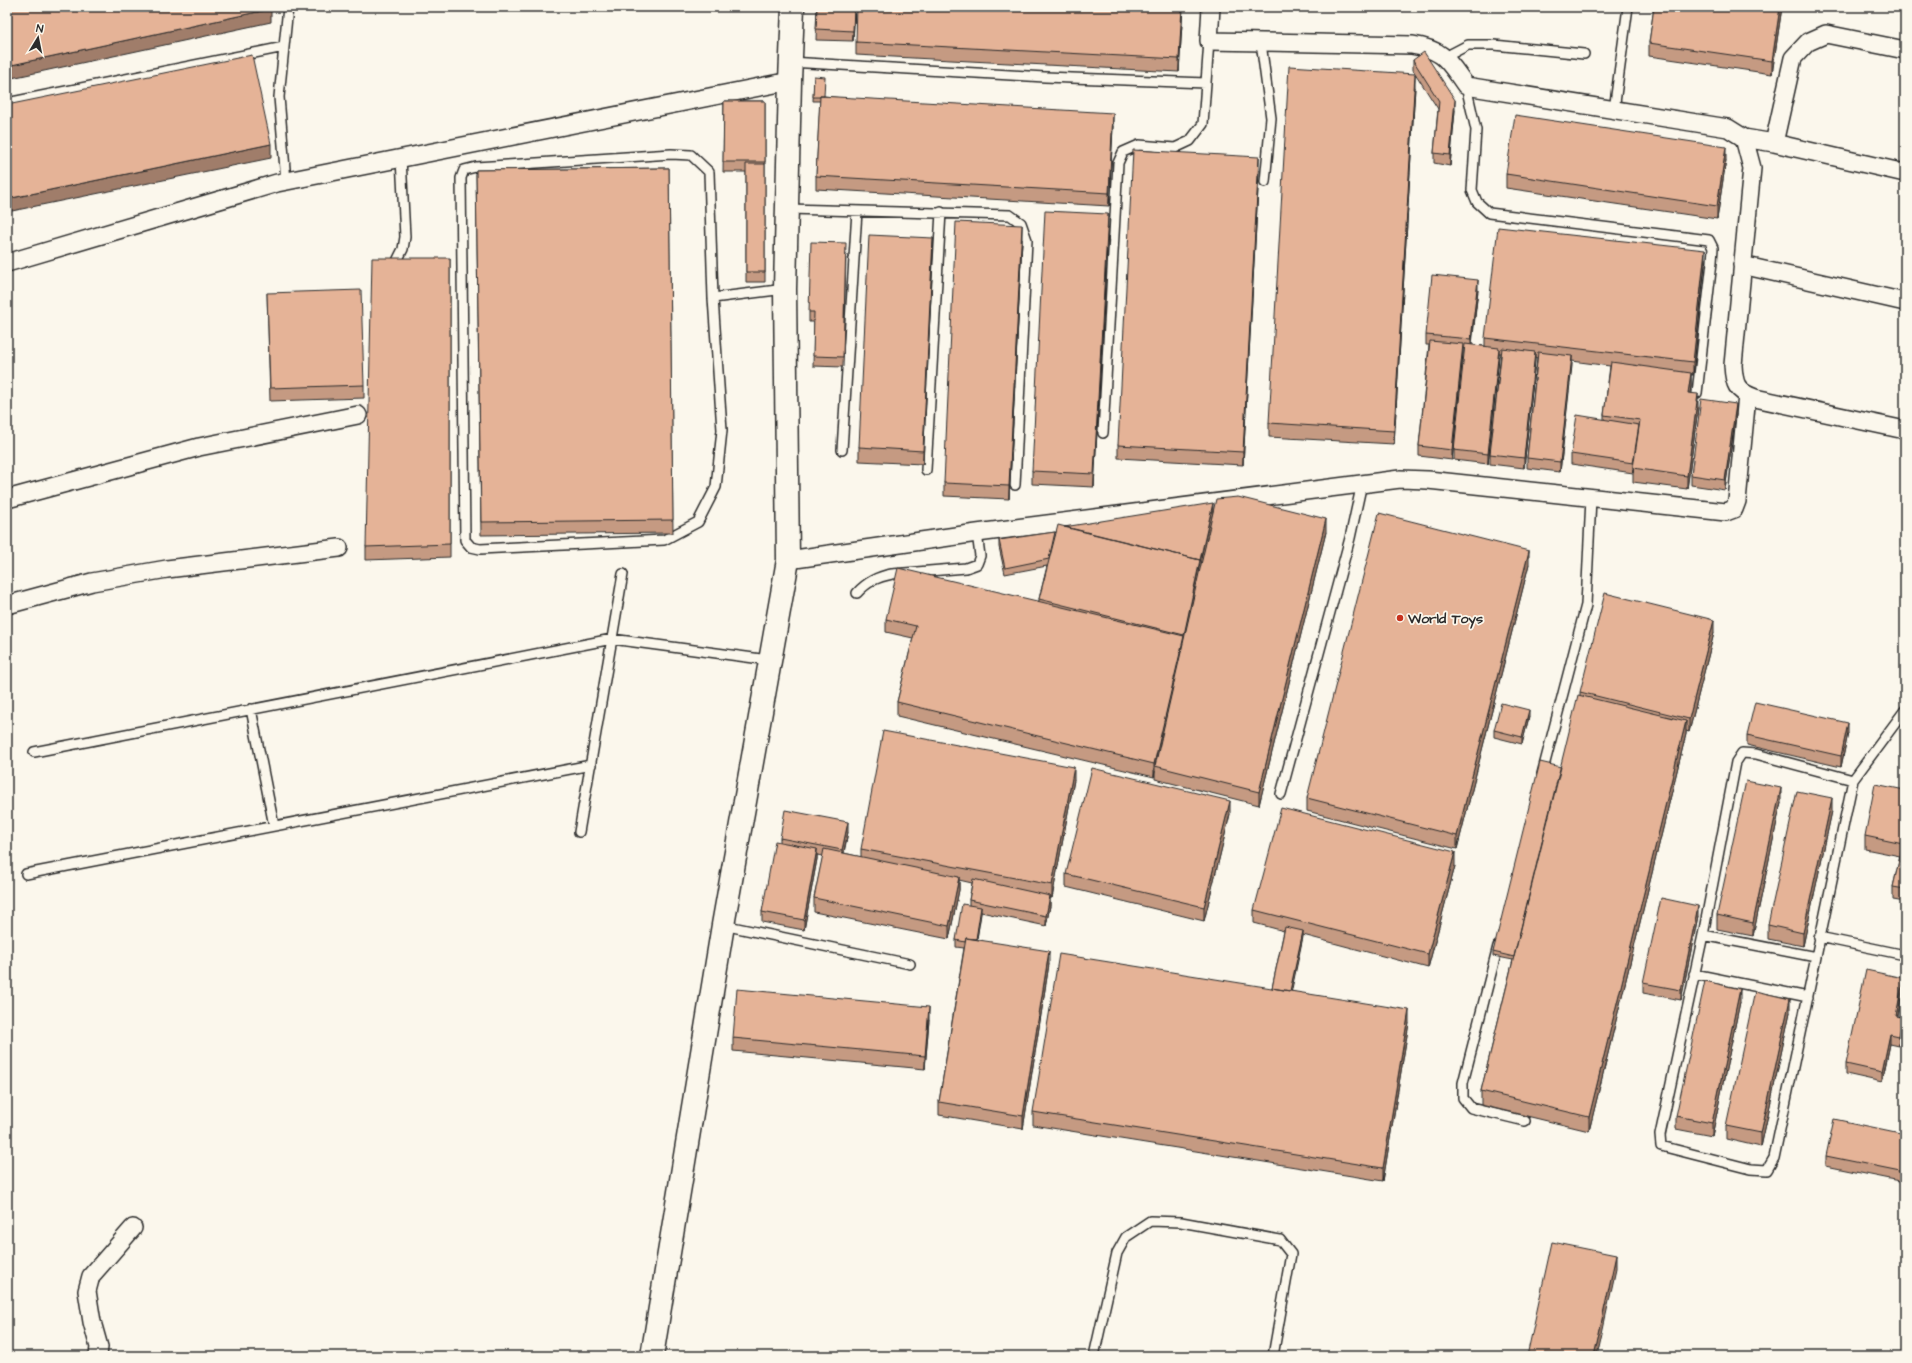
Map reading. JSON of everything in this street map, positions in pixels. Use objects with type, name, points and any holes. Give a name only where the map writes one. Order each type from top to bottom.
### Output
[{"type":"street","points":[[652,1356],[723,925],[788,560],[786,289],[790,72],[793,7]]},
{"type":"street","points":[[1211,7],[1209,41],[1412,45],[1429,48],[1445,57],[1466,86],[1728,128],[1744,138],[1774,143],[1905,173]]},
{"type":"street","points":[[1774,143],[1793,58],[1808,42],[1826,34],[1905,50]]},
{"type":"street","points":[[7,263],[286,181],[401,158],[790,72]]},
{"type":"street","points":[[1744,138],[1752,168],[1733,372],[1736,386],[1747,395],[1905,430]]},
{"type":"street","points":[[1742,265],[1905,302]]},
{"type":"street","points":[[788,560],[977,533],[1400,479],[1428,480],[1726,512],[1734,509],[1737,501],[1747,395]]},
{"type":"street","points":[[7,499],[199,447],[358,415]]},
{"type":"street","points":[[7,605],[92,582],[167,569],[339,548]]},
{"type":"street","points":[[98,1356],[99,1347],[92,1322],[87,1291],[91,1276],[133,1228]]},
{"type":"lane","points":[[286,181],[279,97],[288,7]]},
{"type":"lane","points":[[1614,110],[1628,7]]},
{"type":"lane","points":[[1103,433],[1118,163],[1123,152],[1139,145],[1175,148],[1190,141],[1204,124],[1209,41]]},
{"type":"lane","points":[[1261,43],[1271,118],[1265,182]]},
{"type":"lane","points":[[1445,57],[1468,46],[1475,45],[1494,45],[1584,54]]},
{"type":"lane","points":[[7,103],[284,47]]},
{"type":"lane","points":[[790,72],[1045,77],[1206,83]]},
{"type":"lane","points":[[1466,86],[1476,130],[1472,190],[1476,202],[1488,213],[1709,240],[1713,248],[1712,262],[1697,393]]},
{"type":"lane","points":[[671,154],[691,155],[709,172],[714,298],[722,430],[716,487],[698,522],[664,540],[480,549],[471,547],[465,540],[462,178],[464,170],[476,166],[671,154]]},
{"type":"lane","points":[[395,265],[403,249],[405,237],[401,158]]},
{"type":"lane","points":[[788,209],[1010,215],[1021,223],[1027,240],[1015,485]]},
{"type":"lane","points":[[842,450],[857,211]]},
{"type":"lane","points":[[926,470],[941,212]]},
{"type":"lane","points":[[714,298],[786,289]]},
{"type":"lane","points":[[1281,794],[1350,538],[1362,483]]},
{"type":"lane","points":[[1540,782],[1586,605],[1591,498]]},
{"type":"lane","points":[[857,593],[866,583],[892,574],[966,568],[977,564],[980,556],[977,533]]},
{"type":"lane","points":[[580,832],[623,574]]},
{"type":"lane","points":[[34,752],[612,639],[769,660]]},
{"type":"lane","points":[[251,710],[274,826]]},
{"type":"lane","points":[[1853,780],[1756,754],[1742,753],[1736,762],[1703,936],[1660,1136],[1661,1146],[1751,1169],[1767,1170],[1774,1158],[1853,780],[1905,710]]},
{"type":"lane","points":[[26,874],[591,765]]},
{"type":"lane","points":[[723,925],[910,964]]},
{"type":"lane","points":[[1500,936],[1463,1083],[1463,1098],[1471,1108],[1525,1121]]},
{"type":"lane","points":[[1703,936],[1816,957]]},
{"type":"lane","points":[[1819,937],[1905,955]]},
{"type":"lane","points":[[1694,974],[1808,996]]},
{"type":"lane","points":[[1094,1356],[1117,1253],[1126,1237],[1150,1221],[1181,1222],[1280,1240],[1291,1254],[1273,1356]]},
{"type":"building","points":[[7,7],[271,7],[271,9],[7,66]]},
{"type":"building","points":[[817,7],[854,7],[853,31],[816,29]]},
{"type":"building","points":[[857,7],[1182,7],[1179,59],[856,42]]},
{"type":"building","points":[[1654,7],[1780,7],[1772,61],[1649,43]]},
{"type":"building","points":[[1424,52],[1455,100],[1450,155],[1434,153],[1439,101],[1413,60]]},
{"type":"building","points":[[252,55],[271,144],[7,199],[7,105]]},
{"type":"building","points":[[1289,66],[1415,74],[1394,431],[1269,423]]},
{"type":"building","points":[[814,76],[825,77],[824,96],[813,97]]},
{"type":"building","points":[[820,96],[1113,113],[1109,193],[816,176]]},
{"type":"building","points":[[724,101],[765,101],[765,162],[723,162]]},
{"type":"building","points":[[1515,115],[1726,147],[1717,206],[1506,174]]},
{"type":"building","points":[[1133,150],[1259,157],[1243,452],[1118,445]]},
{"type":"building","points":[[746,164],[765,164],[765,272],[746,272]]},
{"type":"building","points":[[669,168],[673,520],[481,522],[476,170]]},
{"type":"building","points":[[1045,211],[1108,214],[1094,474],[1032,471]]},
{"type":"building","points":[[956,222],[1022,225],[1009,486],[944,483]]},
{"type":"building","points":[[1498,227],[1705,250],[1693,362],[1485,338]]},
{"type":"building","points":[[869,235],[933,238],[923,451],[859,447]]},
{"type":"building","points":[[811,242],[846,243],[843,357],[813,356],[814,312],[809,312]]},
{"type":"building","points":[[372,258],[450,258],[450,544],[366,547]]},
{"type":"building","points":[[1432,275],[1478,280],[1471,339],[1426,335]]},
{"type":"building","points":[[361,290],[364,385],[270,388],[267,293]]},
{"type":"building","points":[[1430,341],[1463,344],[1452,450],[1419,446]]},
{"type":"building","points":[[1465,344],[1499,348],[1488,454],[1454,450]]},
{"type":"building","points":[[1502,348],[1535,352],[1524,458],[1490,454]]},
{"type":"building","points":[[1538,352],[1572,356],[1560,462],[1527,458]]},
{"type":"building","points":[[1611,362],[1691,373],[1688,393],[1698,394],[1687,476],[1633,468],[1640,420],[1604,415]]},
{"type":"building","points":[[1701,399],[1736,404],[1725,480],[1691,475]]},
{"type":"building","points":[[1577,415],[1639,425],[1633,463],[1571,454]]},
{"type":"building","points":[[1238,497],[1326,519],[1259,792],[1155,766],[1216,499]]},
{"type":"building","points":[[1213,503],[1200,560],[1064,527]]},
{"type":"building","points":[[1379,513],[1529,551],[1457,836],[1307,798]]},
{"type":"building","points":[[1058,525],[1200,560],[1184,635],[1039,599]]},
{"type":"building","points":[[1055,532],[1049,559],[1005,568],[999,540]]},
{"type":"building","points":[[898,568],[1184,636],[1154,764],[897,702],[916,626],[886,619]]},
{"type":"building","points":[[1605,593],[1714,620],[1689,719],[1580,692]]},
{"type":"building","points":[[1578,695],[1686,721],[1589,1117],[1481,1091]]},
{"type":"building","points":[[1755,702],[1848,723],[1841,756],[1747,735]]},
{"type":"building","points":[[1501,703],[1529,710],[1522,737],[1494,730]]},
{"type":"building","points":[[883,731],[1074,767],[1052,885],[861,849]]},
{"type":"building","points":[[1540,762],[1561,767],[1514,957],[1493,952]]},
{"type":"building","points":[[1092,768],[1230,801],[1204,907],[1066,874]]},
{"type":"building","points":[[1746,781],[1781,788],[1753,923],[1717,915]]},
{"type":"building","points":[[1875,784],[1905,790],[1905,889],[1893,887],[1903,844],[1865,836]]},
{"type":"building","points":[[1797,791],[1832,798],[1803,933],[1768,925]]},
{"type":"building","points":[[1281,808],[1455,852],[1428,954],[1254,910]]},
{"type":"building","points":[[785,810],[848,822],[842,850],[780,838]]},
{"type":"building","points":[[775,841],[817,849],[804,920],[762,912]]},
{"type":"building","points":[[824,849],[959,877],[949,926],[814,898]]},
{"type":"building","points":[[973,879],[1050,896],[1046,916],[969,900]]},
{"type":"building","points":[[1661,898],[1698,906],[1681,990],[1643,983]]},
{"type":"building","points":[[962,904],[981,907],[976,939],[966,938],[965,942],[956,940]]},
{"type":"building","points":[[1285,927],[1303,931],[1290,991],[1272,988]]},
{"type":"building","points":[[966,938],[1049,951],[1023,1116],[939,1102]]},
{"type":"building","points":[[1059,954],[1409,1010],[1383,1168],[1033,1112]]},
{"type":"building","points":[[1866,970],[1903,978],[1896,1016],[1903,1017],[1899,1036],[1890,1034],[1882,1072],[1846,1064]]},
{"type":"building","points":[[1705,981],[1740,989],[1712,1123],[1676,1116]]},
{"type":"building","points":[[737,989],[929,1007],[925,1056],[733,1038]]},
{"type":"building","points":[[1755,991],[1790,999],[1761,1133],[1726,1126]]},
{"type":"building","points":[[1834,1119],[1905,1134],[1905,1172],[1826,1156]]},
{"type":"building","points":[[1552,1242],[1616,1255],[1594,1356],[1527,1356]]},
{"type":"place","name":"World Toys","points":[[1400,618]]}]
